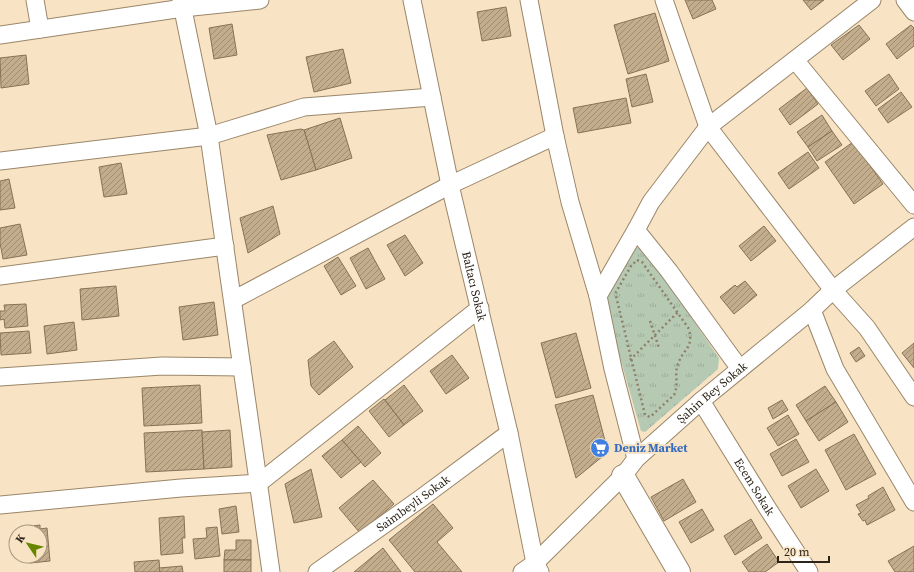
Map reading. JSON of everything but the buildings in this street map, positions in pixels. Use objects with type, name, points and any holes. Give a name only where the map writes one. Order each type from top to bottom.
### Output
[{"type":"street","points":[[35,0],[40,29]]},
{"type":"street","points":[[0,35],[182,4],[260,0]]},
{"type":"street","name":"Baltacı Sokak","points":[[412,0],[450,185],[509,433],[532,569]]},
{"type":"street","points":[[529,0],[555,136],[570,202],[598,296],[613,369],[630,467],[680,572]]},
{"type":"street","points":[[664,0],[708,127],[833,290],[868,328],[914,397]]},
{"type":"street","points":[[598,296],[651,202],[708,127],[872,0]]},
{"type":"street","points":[[905,0],[914,12]]},
{"type":"street","points":[[182,4],[209,136],[271,572]]},
{"type":"street","points":[[795,60],[914,205]]},
{"type":"street","points":[[0,161],[209,136],[304,107],[432,97]]},
{"type":"street","points":[[233,300],[450,185],[555,136]]},
{"type":"street","name":"Şahin Bey Sokak","points":[[532,569],[630,467],[701,401],[812,310],[833,290],[914,227]]},
{"type":"street","points":[[636,230],[669,271],[740,369]]},
{"type":"street","points":[[0,276],[225,246]]},
{"type":"street","points":[[0,505],[181,488],[259,483],[480,308]]},
{"type":"street","points":[[812,310],[835,369],[914,502]]},
{"type":"street","points":[[0,377],[162,366],[242,367]]},
{"type":"street","name":"Ecem Sokak","points":[[701,401],[808,572]]},
{"type":"street","name":"Saimbeyli Sokak","points":[[317,572],[420,499],[509,433]]},
{"type":"path","points":[[637,260],[642,262],[678,312],[689,329],[691,335],[690,341],[677,365],[676,391],[674,395],[650,417],[645,415],[631,360],[616,292],[631,266],[637,260]]},
{"type":"path","points":[[613,369],[631,360],[678,312]]},
{"type":"path","points":[[650,321],[659,348]]},
{"type":"green space","points":[[643,247],[719,358],[718,369],[645,432],[641,431],[603,298],[632,248]]},
{"type":"place","name":"Deniz Market","points":[[600,448]]}]
